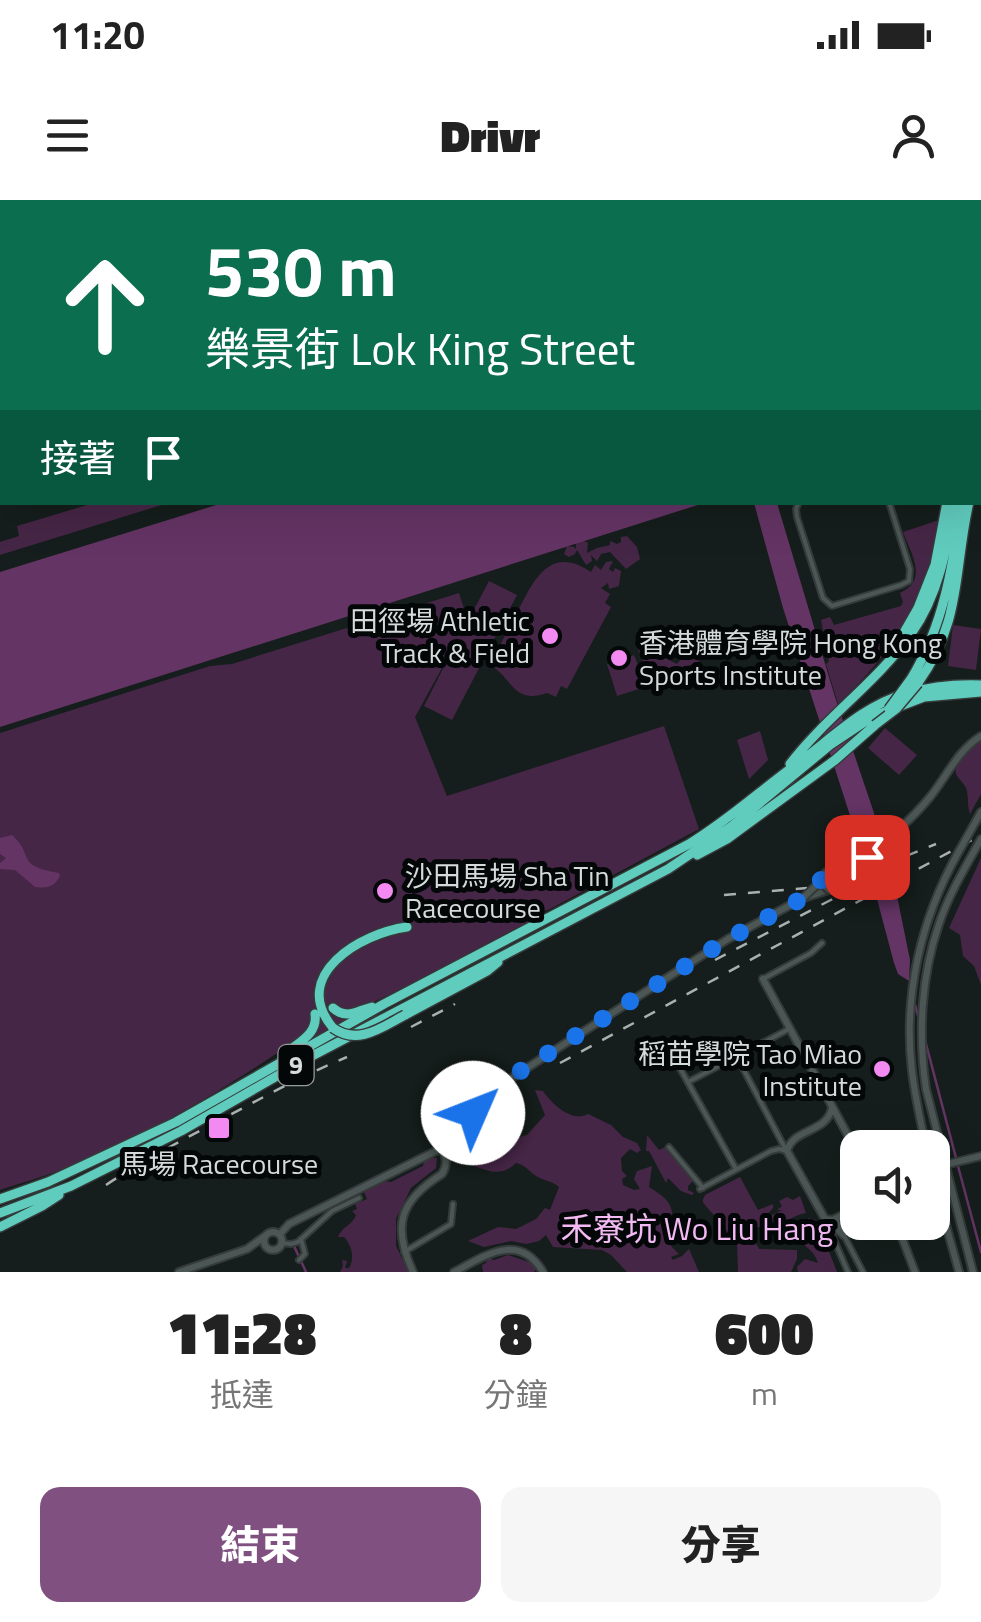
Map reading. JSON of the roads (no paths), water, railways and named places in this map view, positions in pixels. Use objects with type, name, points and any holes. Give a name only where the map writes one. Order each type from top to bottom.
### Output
[{"type":"highway","points":[[823,741],[841,710],[890,659],[918,608],[938,555],[949,505]]},
{"type":"highway","points":[[668,868],[727,839],[831,763],[875,725],[914,681],[944,604],[965,505]]},
{"type":"highway","name":"9","points":[[0,1199],[48,1182],[176,1122],[384,1004],[698,838],[782,774],[796,755],[905,702],[981,688]]},
{"type":"highway","name":"9","points":[[0,1213],[70,1186],[181,1130],[310,1057],[668,868],[732,826],[823,741]]},
{"type":"highway","points":[[407,927],[354,946],[336,958],[324,978],[322,1004],[328,1022],[338,1032],[358,1036],[371,1032],[487,971],[505,956]]},
{"type":"highway","points":[[334,1008],[348,1016],[384,1004]]},
{"type":"highway","points":[[272,1066],[314,1030],[316,1014]]},
{"type":"highway","points":[[0,1227],[42,1206],[70,1186]]},
{"type":"street","points":[[798,505],[796,517],[823,598],[835,606],[909,581],[910,569],[889,505]]},
{"type":"street","points":[[179,1272],[241,1251],[276,1250],[289,1224],[442,1148],[460,1134],[481,1100],[500,1084],[728,939],[803,898],[839,890],[856,865],[914,816],[964,750],[980,737]]},
{"type":"street","points":[[923,1130],[912,1070],[911,1001],[924,934],[938,891],[981,812]]},
{"type":"street","points":[[937,1130],[923,1066],[924,996],[935,936],[981,838]]},
{"type":"street","points":[[803,898],[828,871],[856,865]]},
{"type":"street","points":[[837,870],[844,881]]},
{"type":"street","points":[[822,879],[828,890]]},
{"type":"street","points":[[822,943],[763,979],[843,1128]]},
{"type":"street","points":[[688,1082],[789,1029]]},
{"type":"street","points":[[666,1043],[736,1170]]},
{"type":"street","points":[[736,1057],[825,1218],[840,1232]]},
{"type":"street","points":[[786,1152],[793,1140],[826,1122],[832,1106]]},
{"type":"street","points":[[826,1122],[843,1128]]},
{"type":"street","points":[[669,1147],[701,1188],[775,1150],[786,1152]]},
{"type":"street","points":[[413,1272],[404,1252],[402,1228],[406,1208],[418,1191],[442,1174],[446,1159],[442,1148]]},
{"type":"street","points":[[950,1164],[981,1156]]},
{"type":"street","points":[[950,1184],[973,1272]]},
{"type":"street","points":[[241,1251],[272,1232],[291,1244],[324,1217],[359,1198]]},
{"type":"street","points":[[404,1252],[451,1224],[454,1204]]},
{"type":"street","points":[[825,1218],[840,1217]]},
{"type":"street","points":[[825,1218],[848,1272]]},
{"type":"street","points":[[837,1219],[840,1226]]},
{"type":"street","points":[[265,1236],[264,1244],[270,1249]]},
{"type":"street","points":[[950,1238],[959,1272]]},
{"type":"street","points":[[299,1260],[305,1254],[301,1239]]},
{"type":"street","points":[[847,1240],[864,1272]]},
{"type":"street","points":[[903,1240],[915,1272]]},
{"type":"street","points":[[454,1272],[492,1253],[512,1249],[529,1256],[543,1272]]},
{"type":"waterway","points":[[914,1001],[920,1023]]},
{"type":"waterway","points":[[925,1040],[956,1158]]},
{"type":"waterway","points":[[958,1166],[981,1252]]},
{"type":"waterway","points":[[294,1246],[306,1272]]},
{"type":"railway","points":[[560,1063],[981,835]]},
{"type":"railway","points":[[862,874],[936,844]]},
{"type":"railway","points":[[715,960],[877,876]]},
{"type":"railway","points":[[724,895],[807,888]]},
{"type":"railway","points":[[411,1027],[455,1004]]},
{"type":"railway","points":[[106,1185],[197,1132],[347,1057]]},
{"type":"place","name":"田徑場 Athletic Track & Field","points":[[550,636]]},
{"type":"place","name":"香港體育學院 Hong Kong Sports Institute","points":[[619,658]]},
{"type":"place","name":"沙田馬場 Sha Tin Racecourse","points":[[385,891]]},
{"type":"place","name":"稻苗學院 Tao Miao Institute","points":[[882,1069]]},
{"type":"place","name":"馬場 Racecourse","points":[[219,1128]]},
{"type":"district","name":"禾寮坑 Wo Liu Hang","points":[[697,1228]]}]
